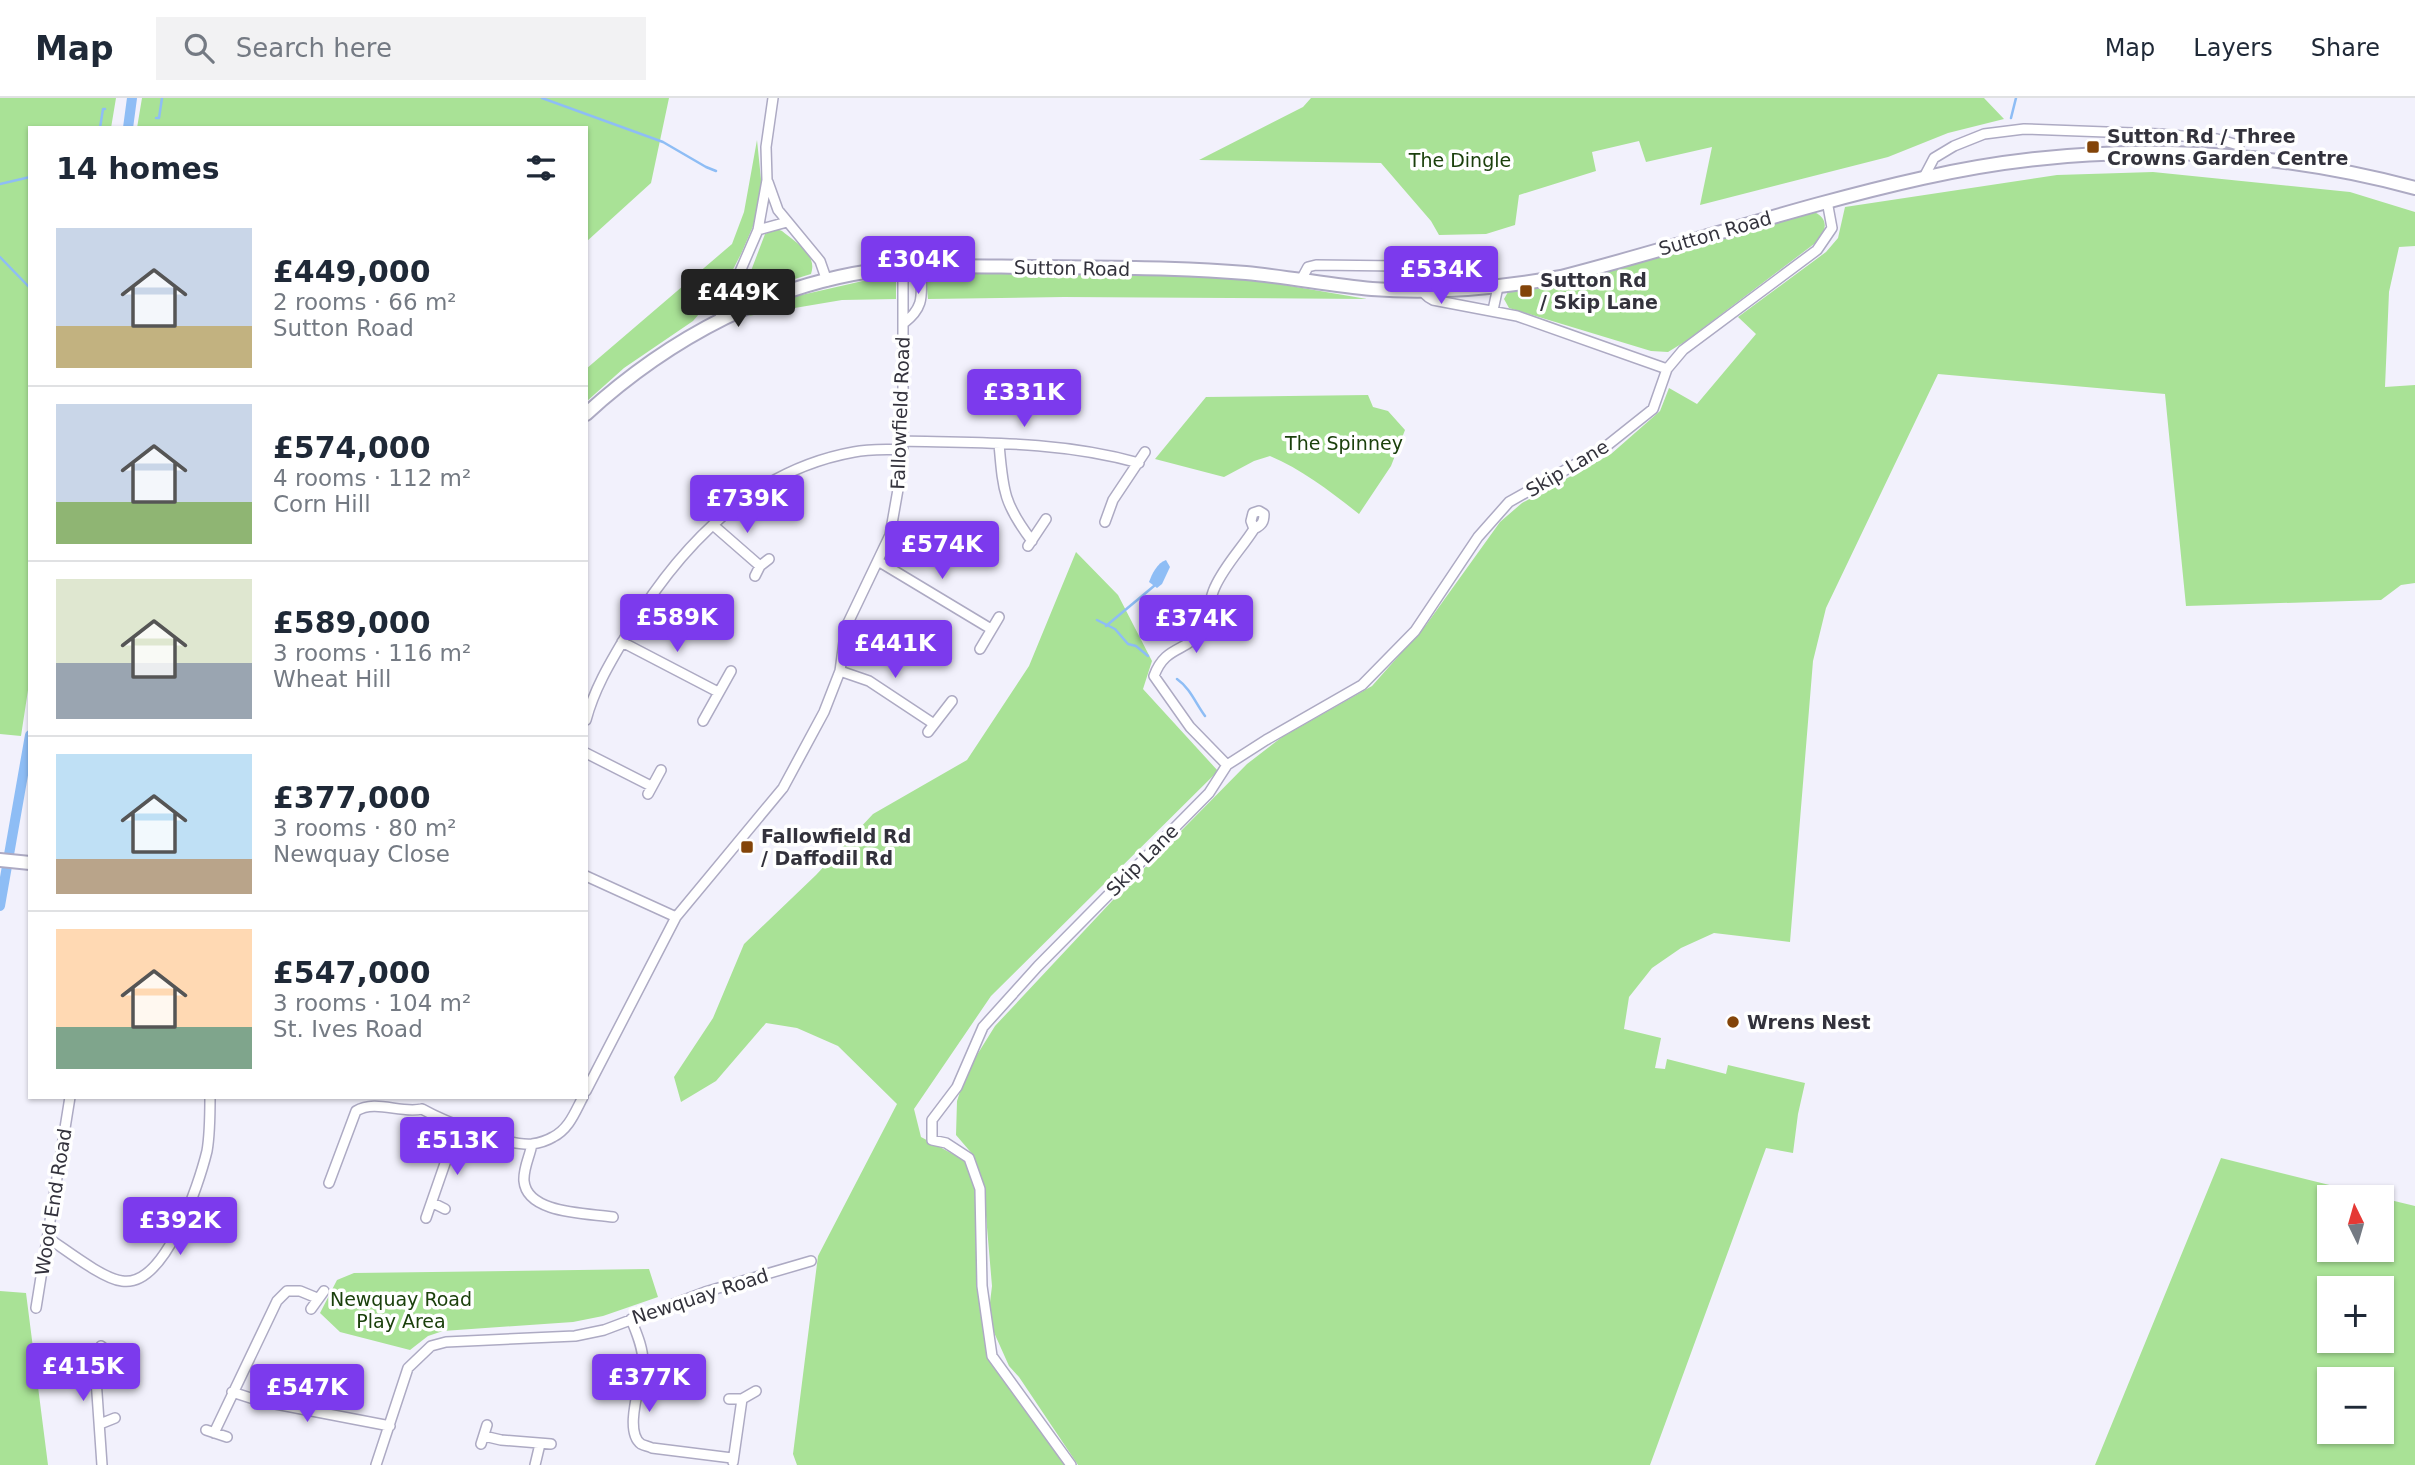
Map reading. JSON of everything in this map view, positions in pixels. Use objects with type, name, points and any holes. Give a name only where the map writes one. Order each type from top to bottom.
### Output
[{"type":"main road","name":"Sutton Road","points":[[588,412],[627,378],[720,318],[784,293],[887,269],[1189,270],[1246,273],[1374,289],[1498,287],[1561,277],[1827,201],[1924,177],[2037,159],[2179,153],[2241,156],[2320,166],[2415,188]]},
{"type":"main road","points":[[0,860],[27,863]]},
{"type":"street","points":[[720,318],[758,230],[767,180],[766,147],[773,98]]},
{"type":"street","name":"Sutton Road","points":[[1924,177],[1934,158],[1954,146],[1984,134],[2024,129],[2217,139],[2238,145],[2241,156]]},
{"type":"street","points":[[767,180],[778,210],[820,261],[827,281]]},
{"type":"street","name":"Skip Lane","points":[[1070,1465],[992,1356],[982,1286],[980,1189],[969,1158],[946,1143],[932,1140],[932,1120],[957,1087],[983,1027],[1038,966],[1209,793],[1227,765],[1362,685],[1415,631],[1478,537],[1508,502],[1604,448],[1653,408],[1667,369],[1683,350],[1817,250],[1832,228],[1827,201]]},
{"type":"street","points":[[758,230],[787,222]]},
{"type":"street","points":[[1301,280],[1308,267],[1316,265],[1400,266],[1410,274],[1424,296],[1433,300],[1517,316],[1667,369]]},
{"type":"street","name":"Fallowfield Road","points":[[904,323],[922,303],[921,268]]},
{"type":"street","name":"Fallowfield Road","points":[[588,1086],[676,917],[783,788],[819,722],[840,671],[846,627],[890,536],[900,478],[903,445],[903,269]]},
{"type":"street","points":[[1493,310],[1498,287]]},
{"type":"street","points":[[999,444],[1003,491],[1014,519],[1030,544],[1046,519]]},
{"type":"street","points":[[589,696],[651,595],[683,553],[736,503],[811,464],[855,451],[903,445],[999,444],[1042,444],[1079,449],[1139,463]]},
{"type":"street","points":[[1105,522],[1113,500],[1145,452]]},
{"type":"street","points":[[713,525],[760,566]]},
{"type":"street","points":[[1227,765],[1190,727],[1154,676],[1164,658],[1199,634],[1214,588],[1254,529]]},
{"type":"street","points":[[755,576],[760,566],[769,559]]},
{"type":"street","points":[[878,561],[991,629]]},
{"type":"street","points":[[980,649],[999,617]]},
{"type":"street","points":[[622,642],[718,692]]},
{"type":"street","points":[[703,721],[731,671]]},
{"type":"street","points":[[840,671],[869,681],[934,724]]},
{"type":"street","points":[[928,732],[953,701]]},
{"type":"street","points":[[588,754],[650,790],[661,770]]},
{"type":"street","points":[[588,877],[676,917]]},
{"type":"street","name":"Wood End Road","points":[[36,1307],[70,1099]]},
{"type":"street","points":[[48,1238],[122,1282],[147,1275],[162,1258],[177,1232],[197,1184],[207,1149],[210,1099]]},
{"type":"street","points":[[421,1099],[422,1109]]},
{"type":"street","points":[[329,1182],[356,1111],[363,1107],[375,1105],[409,1112],[422,1109],[458,1126],[517,1143],[532,1144],[555,1136],[562,1130],[571,1121],[582,1099]]},
{"type":"street","points":[[426,1218],[458,1126]]},
{"type":"street","points":[[532,1144],[524,1180],[530,1196],[537,1203],[548,1208],[615,1216]]},
{"type":"street","points":[[334,1170],[345,1175]]},
{"type":"street","points":[[432,1203],[444,1209]]},
{"type":"street","name":"Newquay Road","points":[[376,1465],[408,1368],[431,1346],[446,1342],[575,1336],[604,1330],[705,1292],[811,1261]]},
{"type":"street","points":[[227,1437],[210,1432],[278,1301],[287,1291],[300,1291],[317,1298]]},
{"type":"street","points":[[312,1309],[324,1291]]},
{"type":"street","points":[[631,1319],[641,1347],[643,1362],[632,1418],[637,1439],[641,1444],[733,1461],[742,1398]]},
{"type":"street","points":[[102,1465],[97,1374],[108,1352]]},
{"type":"street","points":[[729,1399],[742,1398],[756,1391]]},
{"type":"street","points":[[232,1392],[260,1401],[390,1426]]},
{"type":"street","points":[[100,1424],[116,1418]]},
{"type":"street","points":[[487,1425],[482,1440],[551,1444]]},
{"type":"street","points":[[535,1465],[540,1444]]},
{"type":"green space","points":[[0,98],[116,98],[111,126],[28,126],[28,690],[21,736],[0,734]]},
{"type":"green space","points":[[142,98],[669,98],[651,183],[588,240],[588,126],[137,126]]},
{"type":"green space","name":"The Dingle","points":[[1311,98],[1984,98],[2004,119],[1948,133],[1888,157],[1700,205],[1712,147],[1646,162],[1639,141],[1592,152],[1596,171],[1519,195],[1515,225],[1486,234],[1439,235],[1431,221],[1381,163],[1199,160],[1303,107]]},
{"type":"green space","points":[[757,140],[762,189],[757,217],[726,283],[693,321],[624,368],[588,400],[588,367],[732,244],[744,212]]},
{"type":"green space","points":[[2153,172],[2350,192],[2415,212],[2415,246],[2399,247],[2389,292],[2385,387],[2415,385],[2415,583],[2401,585],[2381,600],[2186,606],[2165,394],[1938,374],[1826,608],[1813,661],[1790,942],[1714,933],[1681,948],[1652,968],[1629,997],[1624,1029],[1661,1038],[1655,1068],[1665,1069],[1667,1059],[1726,1074],[1728,1065],[1805,1083],[1793,1153],[1766,1148],[1650,1465],[1078,1465],[1009,1366],[988,1319],[992,1286],[984,1192],[974,1156],[956,1135],[957,1101],[967,1071],[995,1026],[1112,901],[1247,764],[1282,737],[1372,686],[1426,625],[1500,522],[1522,503],[1611,454],[1660,411],[1669,388],[1697,404],[1756,334],[1738,317],[1826,252],[1838,238],[1845,207],[2057,175]]},
{"type":"green space","points":[[1811,211],[1821,216],[1825,223],[1824,232],[1818,241],[1668,352],[1651,351],[1509,308],[1504,299],[1508,292],[1575,280]]},
{"type":"green space","points":[[777,229],[799,244],[808,255],[811,260],[811,274],[752,292],[746,284],[765,234]]},
{"type":"green space","points":[[928,273],[1143,273],[1244,278],[1367,299],[928,299]]},
{"type":"green space","points":[[889,275],[896,281],[896,299],[842,300],[748,316],[797,296]]},
{"type":"green space","name":"The Spinney","points":[[1368,395],[1373,407],[1388,411],[1405,430],[1391,466],[1359,514],[1305,475],[1270,456],[1224,477],[1155,459],[1206,397]]},
{"type":"green space","points":[[1076,552],[1118,595],[1152,661],[1143,689],[1218,771],[991,996],[914,1109],[921,1137],[964,1160],[975,1190],[977,1286],[987,1353],[1065,1465],[797,1465],[793,1454],[818,1256],[897,1104],[838,1046],[797,1028],[766,1023],[716,1081],[681,1102],[674,1077],[713,1018],[744,944],[816,875],[873,814],[967,760],[1029,666]]},
{"type":"green space","points":[[2221,1158],[2330,1185],[2317,1185],[2317,1262],[2394,1262],[2394,1201],[2415,1206],[2415,1465],[2095,1465]]},
{"type":"green space","name":"Newquay Road Play Area","points":[[649,1269],[658,1297],[603,1316],[573,1322],[443,1331],[428,1336],[410,1350],[340,1332],[320,1313],[337,1280],[354,1273]]},
{"type":"green space","points":[[0,1291],[26,1293],[48,1465],[0,1465]]},
{"type":"water","points":[[1166,560],[1170,567],[1162,584],[1157,588],[1149,582],[1157,566]]},
{"type":"waterway","points":[[128,126],[132,98]]},
{"type":"waterway","points":[[156,118],[159,118],[162,98]]},
{"type":"waterway","points":[[542,98],[663,142],[716,171]]},
{"type":"waterway","points":[[2011,118],[2016,98]]},
{"type":"waterway","points":[[100,126],[105,109]]},
{"type":"waterway","points":[[0,184],[28,177]]},
{"type":"waterway","points":[[0,257],[28,286]]},
{"type":"waterway","points":[[1106,626],[1154,586]]},
{"type":"waterway","points":[[1097,620],[1115,629],[1128,644],[1136,646],[1148,656]]},
{"type":"waterway","points":[[1177,679],[1189,691],[1205,716]]},
{"type":"waterway","points":[[0,906],[28,746]]},
{"type":"place","name":"Sutton Rd / Three Crowns Garden Centre","points":[[2093,147]]},
{"type":"place","name":"Sutton Rd / Skip Lane","points":[[1526,291]]},
{"type":"place","name":"Fallowfield Rd / Daffodil Rd","points":[[747,847]]},
{"type":"place","name":"Wrens Nest","points":[[1733,1022]]}]
